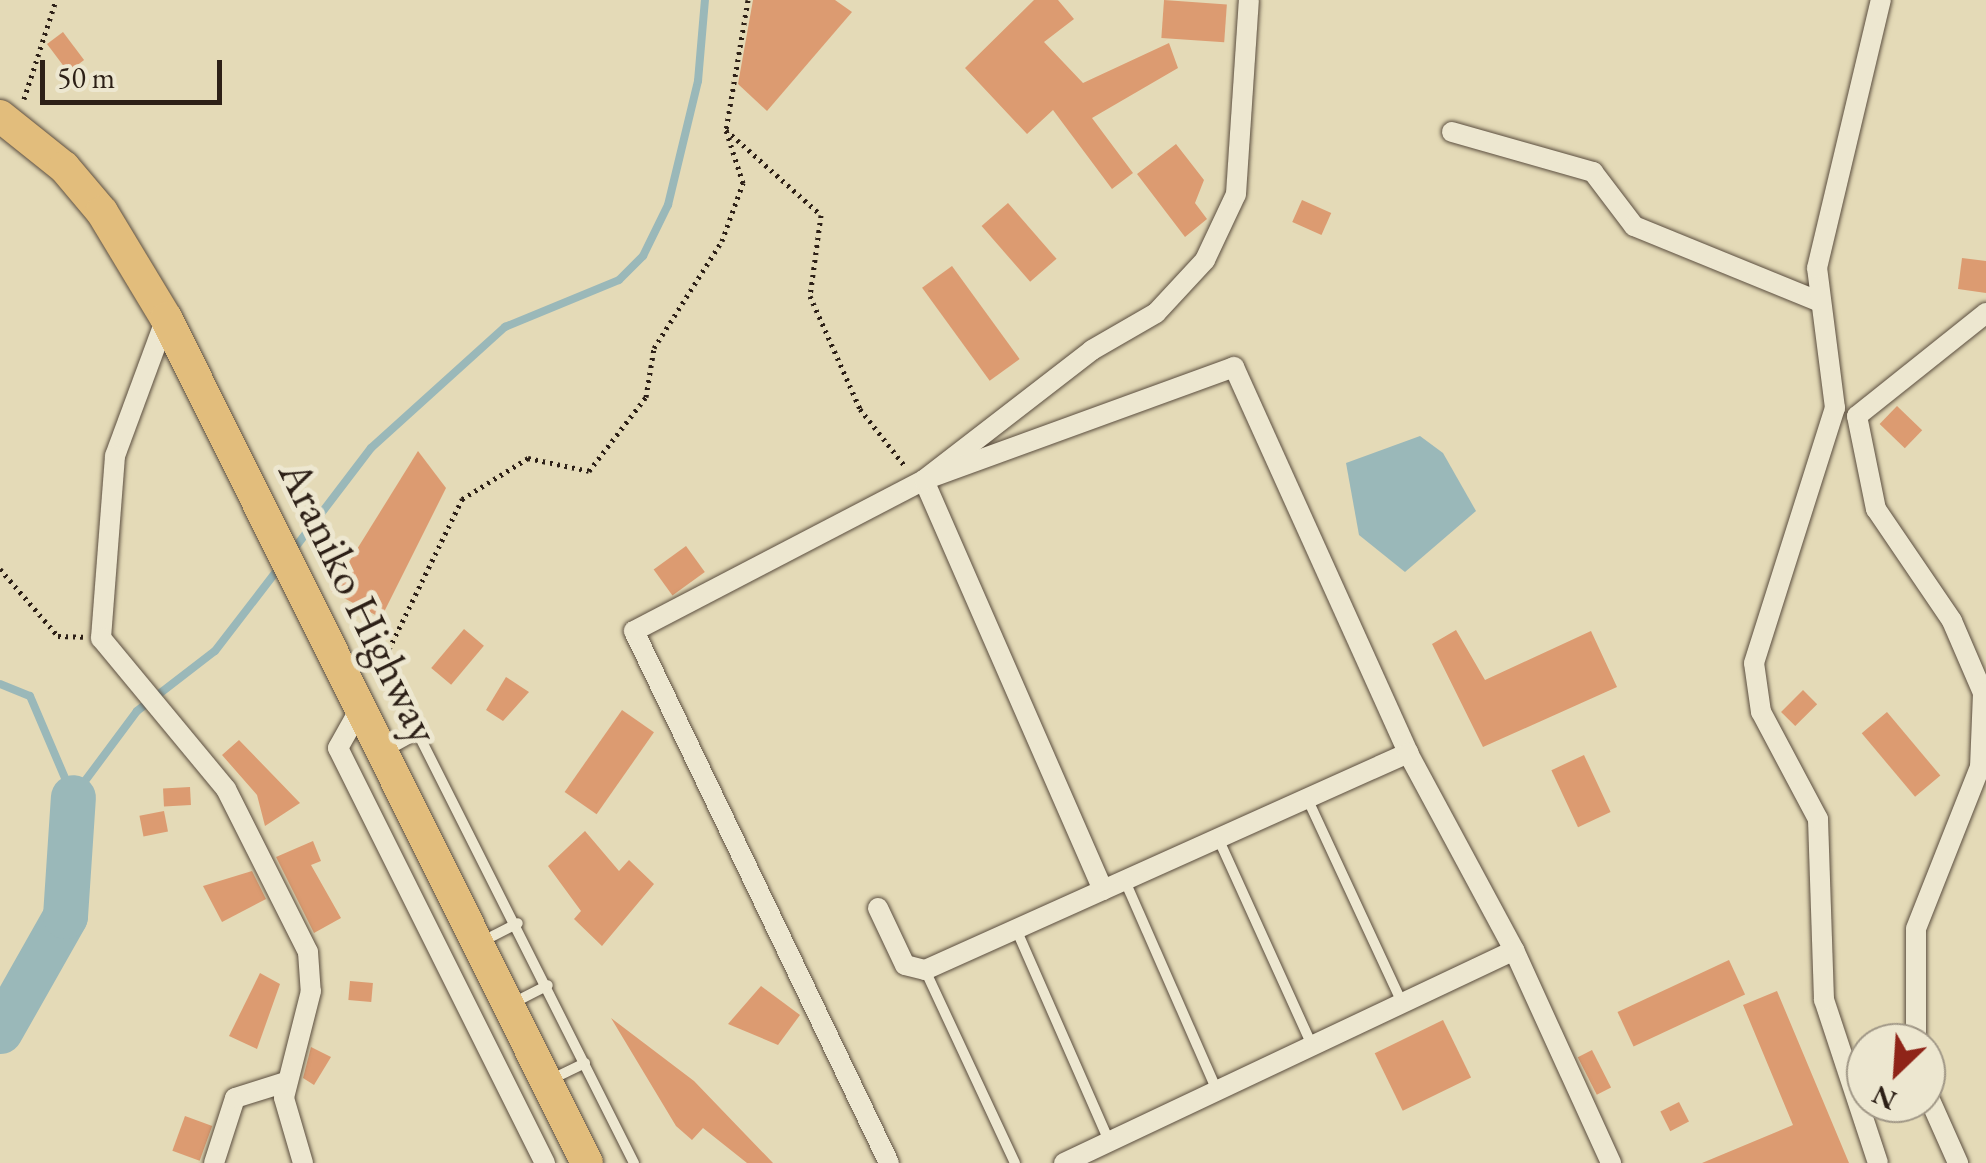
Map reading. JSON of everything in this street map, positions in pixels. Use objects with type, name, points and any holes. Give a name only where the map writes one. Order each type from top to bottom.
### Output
[{"type":"highway","name":"Araniko Highway","points":[[7,121],[102,212],[166,318],[547,1081],[583,1161]]},
{"type":"street","points":[[924,480],[1092,350],[1156,314],[1205,260],[1236,194],[1248,0]]},
{"type":"street","points":[[1878,1163],[1824,1000],[1818,819],[1755,688],[1784,553],[1835,408],[1818,302],[1822,234],[1881,0]]},
{"type":"street","points":[[1452,132],[1593,172],[1634,226],[1818,302]]},
{"type":"street","points":[[1857,416],[1986,313]]},
{"type":"street","points":[[166,318],[115,456],[101,638],[226,789],[308,952],[311,990],[286,1082],[303,1163]]},
{"type":"street","points":[[889,1163],[634,631],[924,480],[1234,367],[1408,753],[1514,950],[1612,1163]]},
{"type":"street","points":[[1835,408],[1857,416]]},
{"type":"street","points":[[1857,416],[1876,508],[1952,620],[1983,693],[1978,798],[1916,928],[1916,1023]]},
{"type":"street","points":[[924,480],[1104,890]]},
{"type":"street","points":[[360,707],[338,748],[545,1163]]},
{"type":"street","points":[[878,908],[905,965],[925,970],[1408,753]]},
{"type":"street","points":[[1064,1163],[1514,950]]},
{"type":"street","points":[[214,1163],[235,1098],[286,1082]]},
{"type":"street","points":[[1940,1123],[1958,1163]]},
{"type":"lane","points":[[341,666],[382,660],[518,923],[634,1163]]},
{"type":"lane","points":[[384,752],[419,733]]},
{"type":"lane","points":[[1307,798],[1402,1003]]},
{"type":"lane","points":[[1218,838],[1312,1046]]},
{"type":"lane","points":[[1125,880],[1217,1090]]},
{"type":"lane","points":[[478,944],[518,923]]},
{"type":"lane","points":[[1016,929],[1109,1142]]},
{"type":"lane","points":[[925,970],[1015,1163]]},
{"type":"lane","points":[[509,1005],[548,985]]},
{"type":"lane","points":[[547,1081],[585,1063]]},
{"type":"path","points":[[7,121],[56,0]]},
{"type":"path","points":[[382,660],[462,498],[528,458],[588,471],[646,397],[654,348],[722,242],[742,182],[726,130],[748,0]]},
{"type":"path","points":[[726,130],[822,215],[810,296],[860,409],[896,459],[924,480]]},
{"type":"path","points":[[0,569],[58,636],[101,638]]},
{"type":"water","points":[[1420,436],[1443,453],[1476,511],[1405,572],[1359,535],[1346,463]]},
{"type":"building","points":[[753,0],[835,0],[852,12],[767,111],[738,84]]},
{"type":"building","points":[[1034,0],[1058,0],[1074,19],[1044,42],[1083,83],[1169,43],[1178,68],[1092,118],[1133,173],[1112,189],[1053,110],[1027,134],[965,68]]},
{"type":"building","points":[[1164,0],[1227,4],[1224,42],[1161,38]]},
{"type":"building","points":[[63,32],[84,60],[68,72],[47,44]]},
{"type":"building","points":[[1176,144],[1204,180],[1195,203],[1207,219],[1185,237],[1137,174]]},
{"type":"building","points":[[1302,200],[1331,213],[1321,235],[1292,222]]},
{"type":"building","points":[[1008,203],[1057,259],[1030,282],[982,226]]},
{"type":"building","points":[[1962,258],[1986,261],[1986,293],[1958,289]]},
{"type":"building","points":[[952,266],[1020,359],[990,381],[922,288]]},
{"type":"building","points":[[1897,406],[1922,430],[1905,448],[1880,424]]},
{"type":"building","points":[[418,451],[446,488],[381,618],[331,591]]},
{"type":"building","points":[[686,546],[705,572],[672,595],[654,570]]},
{"type":"building","points":[[464,629],[484,646],[451,685],[431,668]]},
{"type":"building","points":[[1456,630],[1485,680],[1591,631],[1617,687],[1483,747],[1432,644]]},
{"type":"building","points":[[506,677],[529,692],[503,721],[486,710]]},
{"type":"building","points":[[1803,690],[1817,704],[1795,726],[1781,712]]},
{"type":"building","points":[[622,710],[654,732],[597,814],[565,792]]},
{"type":"building","points":[[1887,712],[1940,776],[1915,797],[1862,733]]},
{"type":"building","points":[[239,740],[300,803],[265,826],[257,795],[222,755]]},
{"type":"building","points":[[1584,755],[1611,812],[1578,827],[1551,770]]},
{"type":"building","points":[[190,787],[191,805],[164,806],[163,788]]},
{"type":"building","points":[[164,811],[168,832],[143,836],[139,816]]},
{"type":"building","points":[[585,831],[619,871],[629,860],[654,884],[602,946],[574,919],[581,911],[548,866]]},
{"type":"building","points":[[313,841],[321,861],[311,865],[341,918],[314,933],[276,857]]},
{"type":"building","points":[[252,871],[266,899],[222,922],[203,886]]},
{"type":"building","points":[[1729,960],[1745,994],[1634,1046],[1618,1012]]},
{"type":"building","points":[[260,973],[280,984],[257,1049],[229,1036]]},
{"type":"building","points":[[350,981],[373,983],[371,1002],[348,1000]]},
{"type":"building","points":[[761,986],[800,1015],[778,1045],[728,1024]]},
{"type":"building","points":[[1777,991],[1849,1163],[1702,1163],[1793,1125],[1743,1005]]},
{"type":"building","points":[[611,1018],[694,1081],[773,1163],[747,1163],[703,1128],[692,1140],[676,1126]]},
{"type":"building","points":[[1443,1020],[1471,1078],[1403,1111],[1375,1053]]},
{"type":"building","points":[[311,1047],[331,1057],[314,1085],[303,1078]]},
{"type":"building","points":[[1592,1050],[1611,1087],[1597,1095],[1578,1057]]},
{"type":"building","points":[[1679,1102],[1689,1122],[1670,1131],[1660,1112]]},
{"type":"building","points":[[185,1116],[212,1126],[200,1161],[172,1151]]},
{"type":"waterway","points":[[291,553],[371,448],[505,327],[619,280],[643,256],[668,205],[698,81],[705,0]]},
{"type":"waterway","points":[[73,797],[137,711],[215,651],[279,568]]},
{"type":"waterway","points":[[0,684],[30,696],[73,797]]},
{"type":"waterway","points":[[0,1031],[65,916],[73,797]]}]
